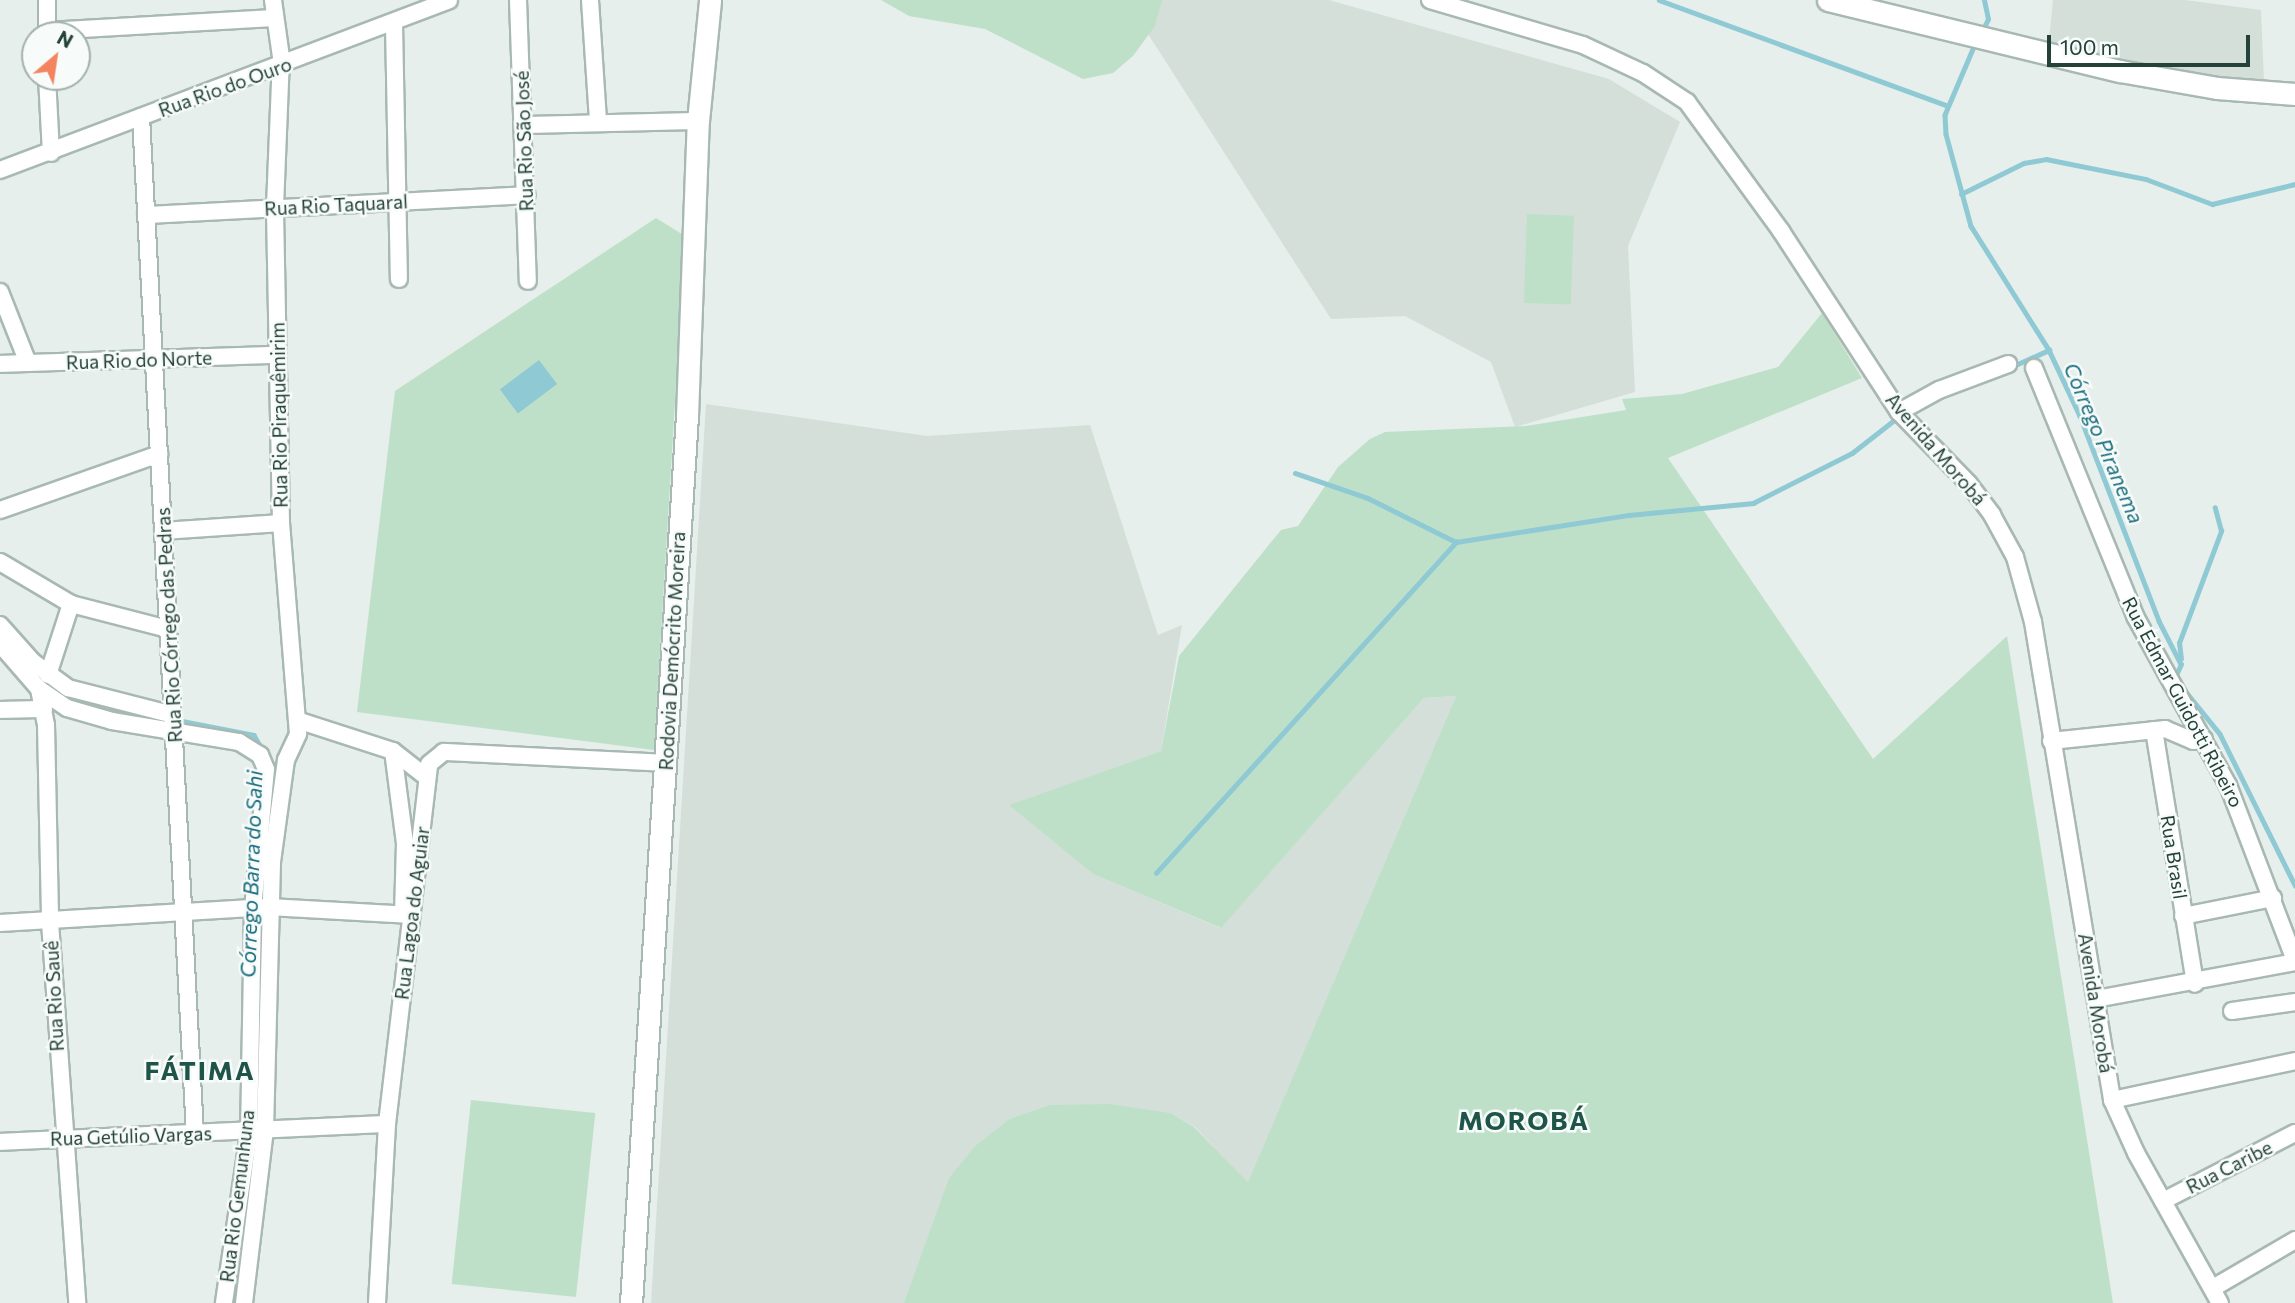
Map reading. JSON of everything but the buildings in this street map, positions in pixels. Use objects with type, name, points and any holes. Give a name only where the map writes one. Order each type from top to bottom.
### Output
[{"type":"street","points":[[47,0],[47,21]]},
{"type":"street","name":"Rua Rio Piraquêmirim","points":[[273,0],[281,66],[275,207],[281,523],[297,720],[295,747],[286,760]]},
{"type":"street","name":"Rua Rio do Ouro","points":[[0,170],[394,24],[449,0]]},
{"type":"street","name":"Rua Rio São José","points":[[518,0],[528,281]]},
{"type":"street","points":[[590,0],[598,122]]},
{"type":"street","name":"Rodovia Demócrito Moreira","points":[[631,1303],[687,416],[698,121],[710,0]]},
{"type":"street","name":"Avenida Morobá","points":[[1430,0],[1583,44],[1643,73],[1687,102],[1781,231],[1899,412],[1969,484],[2015,557],[2033,622],[2112,1100],[2163,1201],[2220,1303]]},
{"type":"street","points":[[1828,0],[1957,30],[2037,54],[2217,88],[2295,94]]},
{"type":"street","points":[[91,30],[274,18]]},
{"type":"street","points":[[394,24],[399,279]]},
{"type":"street","points":[[2217,88],[2295,81]]},
{"type":"street","points":[[48,91],[51,153]]},
{"type":"street","name":"Rua Rio Córrego das Pedras","points":[[141,117],[156,360],[168,629],[176,732],[181,913],[195,1133]]},
{"type":"street","points":[[524,125],[698,121]]},
{"type":"street","name":"Rua Rio Taquaral","points":[[146,215],[526,195]]},
{"type":"street","points":[[0,292],[28,363]]},
{"type":"street","name":"Rua Rio do Norte","points":[[0,364],[277,355]]},
{"type":"street","points":[[1899,412],[1939,390],[2008,364]]},
{"type":"street","name":"Rua Edmar Guidotti Ribeiro","points":[[2034,368],[2135,616],[2204,739],[2243,820],[2295,961]]},
{"type":"street","points":[[0,510],[159,454]]},
{"type":"street","points":[[163,531],[281,523]]},
{"type":"street","points":[[0,562],[71,604],[168,629]]},
{"type":"street","points":[[48,675],[71,604]]},
{"type":"street","points":[[0,625],[48,675],[81,695],[173,715]]},
{"type":"street","name":"Rua Rio Gemunhuna","points":[[0,644],[39,689],[66,708],[176,732],[239,742],[260,755],[266,768],[253,908],[257,1131],[224,1303]]},
{"type":"street","name":"Rua Rio Sauê","points":[[39,689],[44,709],[50,922],[62,1139],[77,1303]]},
{"type":"street","points":[[0,710],[44,709]]},
{"type":"street","points":[[297,720],[393,751],[425,776],[435,757],[444,752],[665,764]]},
{"type":"street","points":[[2051,741],[2165,729],[2193,741],[2204,739]]},
{"type":"street","name":"Rua Brasil","points":[[2154,730],[2195,984]]},
{"type":"street","points":[[0,923],[270,907],[408,914],[405,843],[393,751]]},
{"type":"street","name":"Rua Rio Gemunhuna","points":[[244,1303],[278,802],[286,760]]},
{"type":"street","name":"Rua Lagoa do Aguiar","points":[[377,1303],[387,1124],[425,776]]},
{"type":"street","points":[[2183,916],[2273,898]]},
{"type":"street","points":[[2096,999],[2195,984],[2295,961]]},
{"type":"street","points":[[2232,1011],[2295,1002]]},
{"type":"street","points":[[2112,1100],[2295,1061]]},
{"type":"street","name":"Rua Getúlio Vargas","points":[[0,1142],[387,1124]]},
{"type":"street","name":"Rua Caribe","points":[[2163,1201],[2295,1133]]},
{"type":"street","points":[[2213,1288],[2295,1240]]},
{"type":"shaded area","points":[[1152,0],[1329,0],[1609,79],[1680,122],[1628,246],[1635,392],[1515,427],[1491,362],[1405,316],[1331,319],[1148,34]]},
{"type":"shaded area","points":[[2053,0],[2185,0],[2261,10],[2264,81],[2230,83],[2048,51]]},
{"type":"shaded area","points":[[706,404],[927,436],[1090,425],[1158,635],[1182,625],[1161,751],[1010,805],[1093,874],[1220,928],[1424,698],[1456,696],[1248,1183],[1195,1127],[1171,1113],[1049,1105],[1009,1119],[976,1145],[904,1303],[651,1303]]},
{"type":"green space","points":[[881,0],[1162,0],[1155,26],[1133,56],[1113,73],[1083,79],[985,29],[909,16]]},
{"type":"green space","points":[[1527,214],[1574,216],[1571,305],[1524,303]]},
{"type":"green space","points":[[656,218],[685,236],[654,750],[357,712],[395,391]]},
{"type":"green space","points":[[1822,313],[1862,378],[1668,458],[1873,759],[2007,636],[2113,1303],[904,1303],[949,1178],[976,1145],[1009,1119],[1049,1105],[1109,1104],[1171,1113],[1194,1127],[1248,1182],[1456,696],[1424,698],[1221,928],[1093,874],[1009,805],[1161,751],[1179,656],[1281,530],[1298,526],[1338,467],[1370,439],[1385,432],[1526,426],[1626,410],[1622,399],[1682,394],[1778,367]]},
{"type":"green space","points":[[471,1100],[595,1113],[576,1297],[452,1284]]},
{"type":"water","points":[[539,360],[557,384],[518,413],[500,389]]},
{"type":"waterway","points":[[1659,0],[1946,105]]},
{"type":"waterway","name":"Córrego Piranema","points":[[1982,31],[1988,19],[1984,0]]},
{"type":"waterway","name":"Córrego Piranema","points":[[1976,42],[1945,115],[1946,134],[1971,226],[2049,350],[2080,416],[2159,621],[2181,664]]},
{"type":"waterway","points":[[1961,194],[2024,163],[2046,159],[2146,179],[2212,204],[2295,184]]},
{"type":"waterway","points":[[2011,367],[2049,350]]},
{"type":"waterway","points":[[1156,873],[1456,542],[1629,515],[1753,503],[1852,453],[1898,417]]},
{"type":"waterway","points":[[1295,473],[1368,498],[1456,542]]},
{"type":"waterway","points":[[2181,659],[2179,643],[2221,531],[2215,508]]},
{"type":"waterway","name":"Córrego Piranema","points":[[2175,677],[2181,664]]},
{"type":"waterway","name":"Córrego Piranema","points":[[2182,687],[2220,734],[2295,885]]},
{"type":"waterway","name":"Córrego Barra do Sahi","points":[[73,696],[89,707]]},
{"type":"waterway","name":"Córrego Barra do Sahi","points":[[98,709],[148,716]]},
{"type":"waterway","name":"Córrego Barra do Sahi","points":[[177,720],[254,735],[273,768]]},
{"type":"waterway","name":"Córrego Barra do Sahi","points":[[271,814],[272,784]]},
{"type":"waterway","name":"Córrego Barra do Sahi","points":[[234,1303],[246,1210]]},
{"type":"district","name":"FÁTIMA","points":[[200,1070]]},
{"type":"district","name":"MOROBÁ","points":[[1524,1120]]}]
